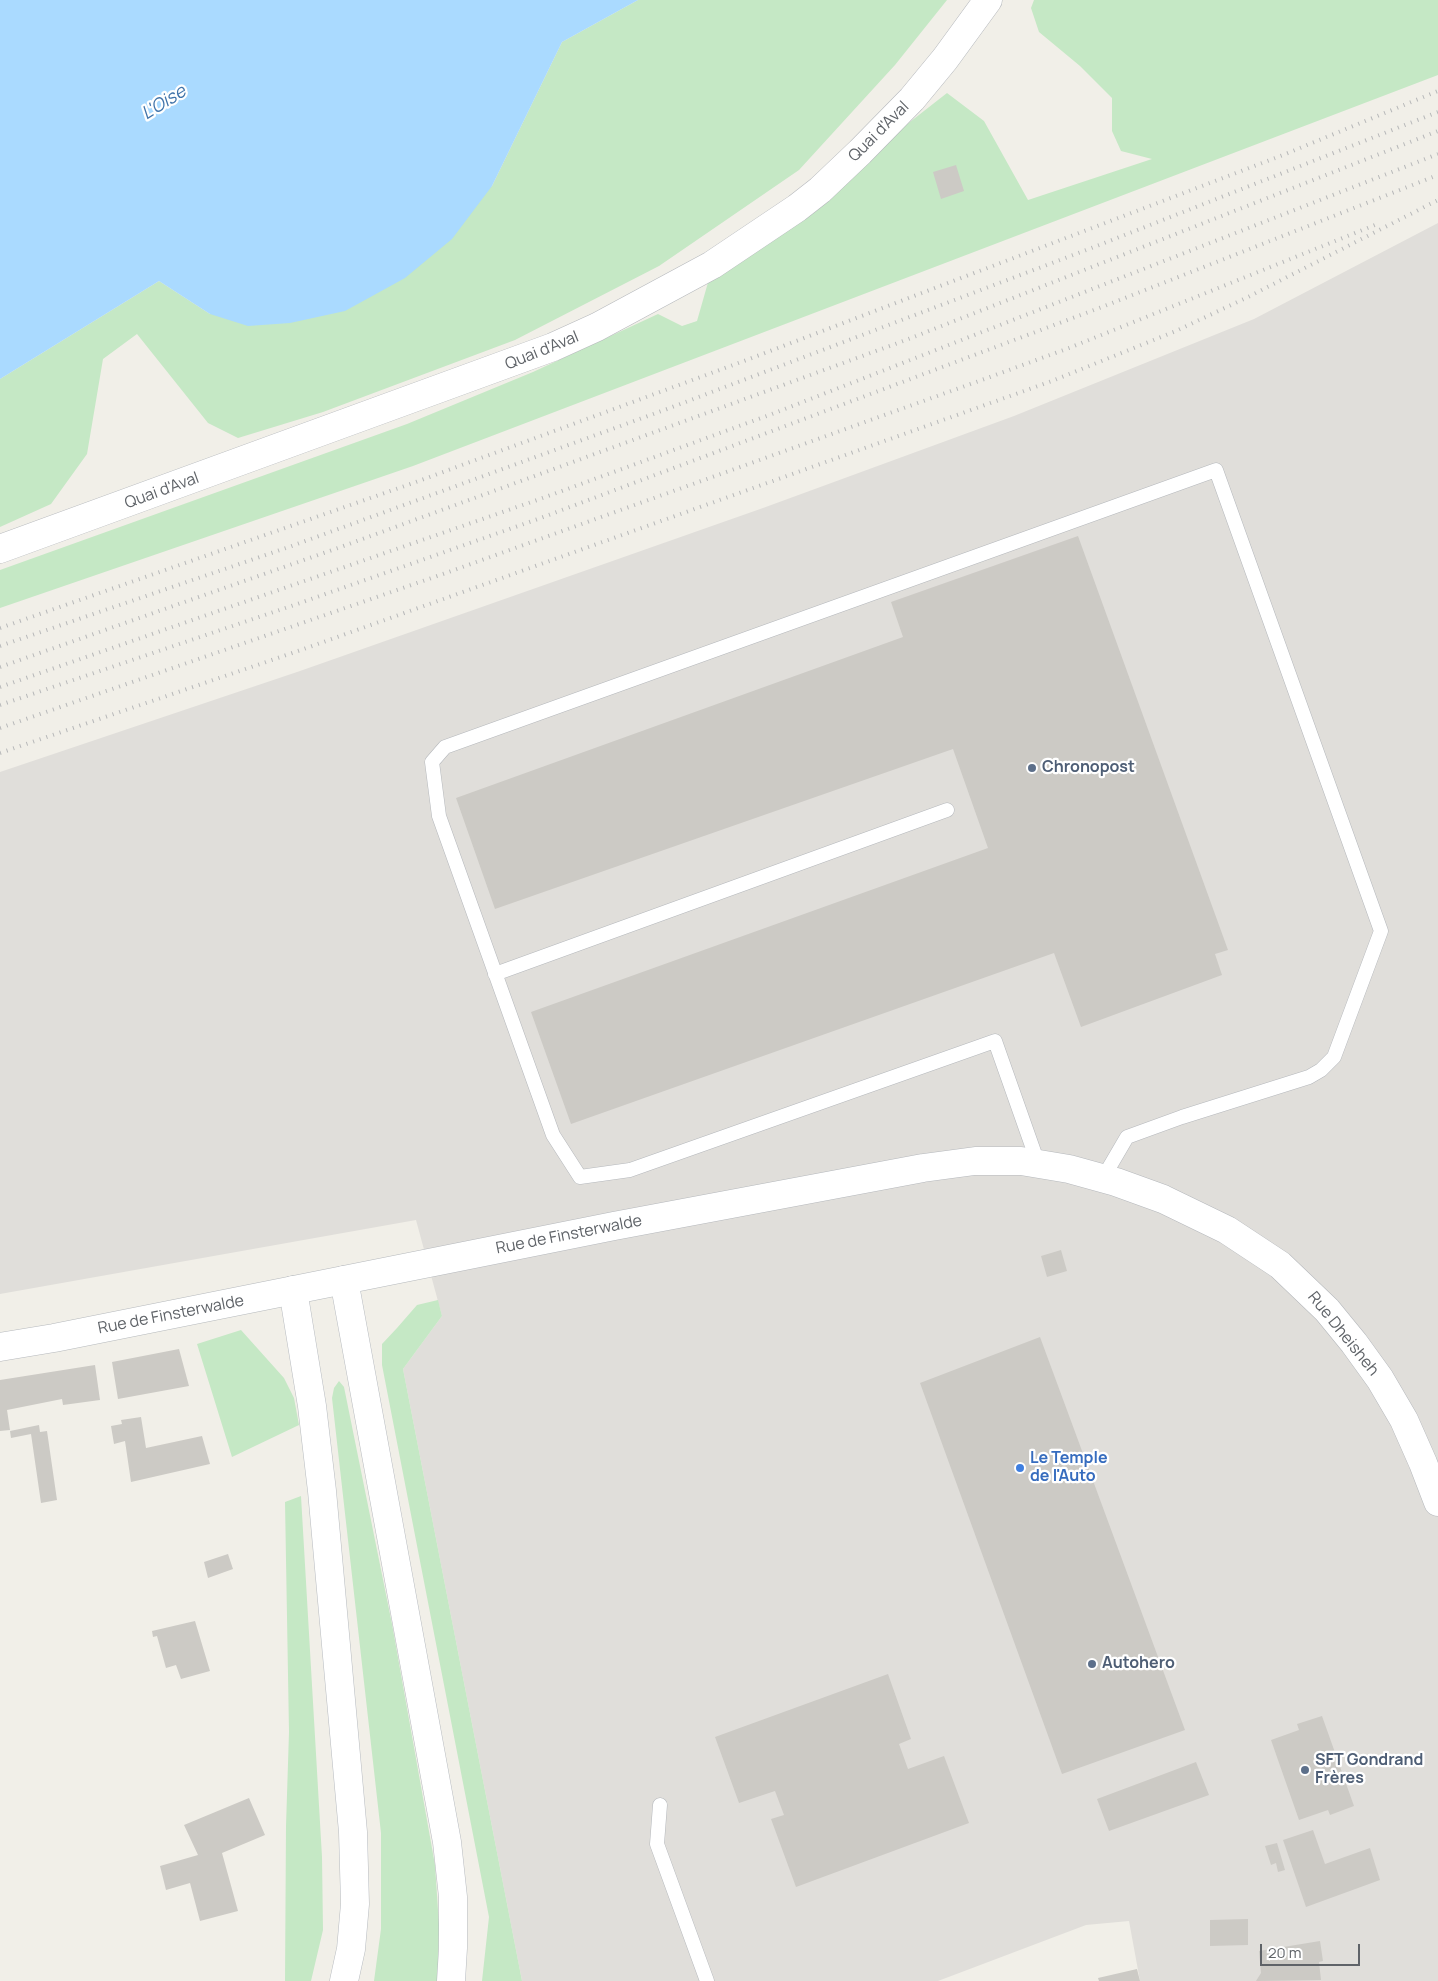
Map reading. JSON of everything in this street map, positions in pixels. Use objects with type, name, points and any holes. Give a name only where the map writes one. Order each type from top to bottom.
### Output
[{"type":"street","name":"Quai d'Aval","points":[[0,549],[553,348],[598,327],[712,266],[797,208],[820,190],[860,152],[912,99],[988,0]]},
{"type":"street","name":"Rue de Finsterwalde","points":[[0,1347],[932,1166],[975,1161],[1013,1161],[1069,1169],[1137,1189]]},
{"type":"street","name":"Rue Dheisheh","points":[[1137,1189],[1204,1218],[1248,1242],[1280,1266],[1313,1295],[1350,1337],[1380,1379],[1404,1420],[1424,1463],[1438,1502]]},
{"type":"street","points":[[344,1280],[447,1842],[453,1897],[451,1981]]},
{"type":"street","points":[[293,1290],[312,1406],[322,1491],[353,1832],[355,1904],[351,1949],[344,1981]]},
{"type":"lane","points":[[1038,1164],[995,1041],[630,1170],[580,1177],[553,1135],[495,974],[439,816],[432,762],[445,747],[1216,470],[1382,931],[1334,1057],[1321,1070],[1308,1077],[1182,1117],[1127,1137],[1103,1178]]},
{"type":"lane","points":[[495,974],[948,810]]},
{"type":"lane","points":[[660,1805],[657,1844],[707,1981]]},
{"type":"shaded area","points":[[1438,223],[1438,1981],[1140,1981],[1129,1921],[1086,1925],[938,1981],[522,1981],[403,1369],[442,1316],[416,1220],[0,1294],[0,772],[300,671],[763,508],[1014,416],[1254,319]]},
{"type":"green space","points":[[638,0],[947,0],[895,65],[799,170],[659,266],[515,340],[323,412],[238,438],[208,423],[137,334],[103,359],[87,454],[51,504],[0,527],[0,379],[159,281],[210,314],[492,186],[562,42]]},
{"type":"green space","points":[[1034,0],[1438,0],[1438,75],[413,466],[0,608],[0,570],[407,424],[533,372],[658,314],[682,326],[697,321],[709,279],[947,93],[984,121],[1028,200],[1152,159],[1121,151],[1112,131],[1112,98],[1080,66],[1039,32],[1031,8]]},
{"type":"green space","points":[[438,1300],[442,1316],[403,1369],[522,1981],[482,1981],[489,1917],[382,1365],[382,1344],[417,1305]]},
{"type":"green space","points":[[241,1330],[284,1378],[294,1398],[299,1425],[232,1457],[197,1344]]},
{"type":"green space","points":[[339,1381],[344,1387],[392,1624],[435,1865],[439,1925],[438,1981],[374,1981],[381,1929],[381,1833],[332,1398],[334,1388]]},
{"type":"green space","points":[[301,1496],[322,1857],[323,1930],[311,1981],[285,1981],[289,1732],[285,1502]]},
{"type":"water","name":"L'Oise","points":[[0,0],[638,0],[562,42],[492,186],[452,239],[405,278],[345,311],[290,323],[248,326],[210,314],[159,281],[0,379]]},
{"type":"building","points":[[956,165],[964,191],[941,199],[933,172]]},
{"type":"building","points":[[1078,536],[1228,950],[1215,954],[1222,975],[1081,1027],[1054,953],[571,1124],[531,1012],[988,848],[953,749],[495,909],[456,798],[903,637],[891,602]]},
{"type":"building","points":[[1061,1250],[1067,1271],[1047,1277],[1041,1256]]},
{"type":"building","points":[[1040,1337],[1185,1730],[1062,1774],[920,1383]]},
{"type":"building","points":[[179,1349],[189,1386],[118,1399],[112,1362]]},
{"type":"building","points":[[95,1365],[100,1400],[63,1405],[62,1399],[7,1410],[10,1430],[0,1431],[0,1380]]},
{"type":"building","points":[[141,1417],[146,1448],[202,1436],[210,1464],[131,1482],[125,1441],[114,1444],[111,1426],[122,1424],[121,1420]]},
{"type":"building","points":[[39,1425],[40,1432],[47,1431],[57,1500],[41,1503],[31,1434],[11,1438],[10,1431]]},
{"type":"building","points":[[228,1554],[233,1569],[208,1578],[204,1562]]},
{"type":"building","points":[[195,1621],[210,1671],[181,1679],[176,1665],[166,1668],[157,1636],[153,1637],[152,1631]]},
{"type":"building","points":[[888,1674],[911,1739],[899,1744],[908,1769],[944,1756],[969,1823],[796,1887],[771,1819],[784,1815],[775,1791],[739,1803],[715,1737]]},
{"type":"building","points":[[1322,1716],[1354,1806],[1330,1815],[1328,1810],[1299,1820],[1271,1740],[1299,1730],[1297,1724]]},
{"type":"building","points":[[1196,1762],[1209,1795],[1109,1831],[1097,1799]]},
{"type":"building","points":[[249,1798],[265,1835],[222,1853],[238,1911],[200,1921],[190,1883],[166,1890],[160,1866],[198,1855],[184,1825]]},
{"type":"building","points":[[1313,1830],[1325,1864],[1370,1848],[1380,1880],[1306,1907],[1283,1840]]},
{"type":"building","points":[[1277,1843],[1285,1870],[1278,1872],[1276,1863],[1271,1865],[1265,1846]]},
{"type":"building","points":[[1248,1919],[1248,1945],[1210,1946],[1210,1920]]},
{"type":"building","points":[[1320,1941],[1323,1961],[1319,1962],[1321,1980],[1256,1981],[1261,1973],[1259,1951]]},
{"type":"building","points":[[1137,1969],[1140,1981],[1099,1981],[1098,1978]]},
{"type":"railway","points":[[0,628],[416,482],[744,361],[1283,155],[1438,91]]},
{"type":"railway","points":[[0,646],[289,547],[667,409],[1089,249],[1438,112]]},
{"type":"railway","points":[[0,667],[338,548],[906,340],[1438,131]]},
{"type":"railway","points":[[0,687],[540,499],[772,414],[1438,154]]},
{"type":"railway","points":[[0,705],[300,603],[538,519],[1102,307],[1438,175]]},
{"type":"railway","points":[[0,753],[301,650],[1052,381],[1176,331],[1248,297],[1438,200]]},
{"type":"railway","points":[[0,728],[443,574],[990,377],[1069,348],[1380,223]]},
{"type":"place","name":"Chronopost","points":[[1032,768]]},
{"type":"place","name":"Le Temple de l'Auto","points":[[1020,1468]]},
{"type":"place","name":"Autohero","points":[[1092,1664]]},
{"type":"place","name":"SFT Gondrand Frères","points":[[1305,1770]]}]
